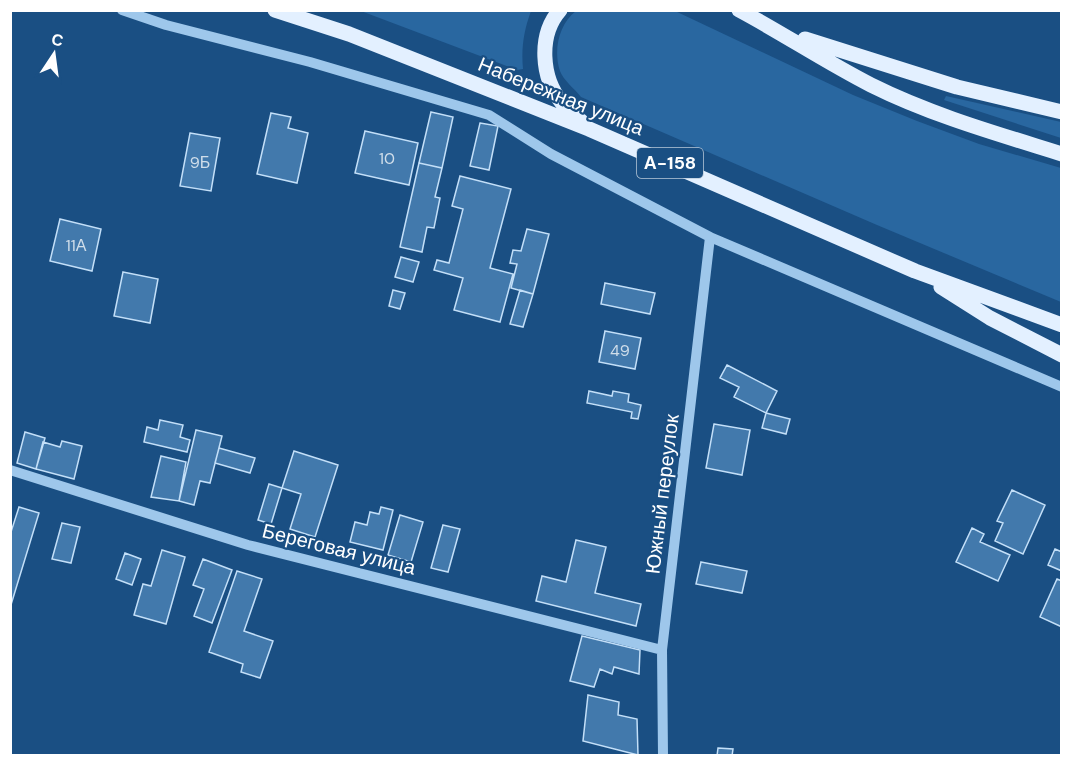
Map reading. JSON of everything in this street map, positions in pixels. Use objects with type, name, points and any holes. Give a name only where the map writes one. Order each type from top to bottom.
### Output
[{"type":"main road","name":"Набережная улица","points":[[275,10],[349,34],[589,129],[915,271],[1062,325]]},
{"type":"main road","points":[[560,10],[546,38],[545,60],[549,82],[562,103],[589,129]]},
{"type":"main road","points":[[739,10],[872,85],[954,119],[1062,154]]},
{"type":"main road","points":[[778,30],[957,87],[1062,112]]},
{"type":"main road","points":[[915,271],[990,318],[1062,355]]},
{"type":"street","points":[[122,10],[166,25],[310,62],[489,115],[551,154],[710,237],[1062,387]]},
{"type":"street","name":"Южный переулок","points":[[663,756],[662,650],[710,237]]},
{"type":"street","name":"Береговая улица","points":[[10,470],[248,545],[662,650]]},
{"type":"shaded area","points":[[361,11],[531,11],[524,39],[523,69],[517,70]]},
{"type":"shaded area","points":[[576,11],[675,11],[853,95],[979,144],[1061,168],[1061,302],[581,97],[560,71],[557,55],[559,38],[565,23]]},
{"type":"shaded area","points":[[946,96],[1061,122],[1061,138],[944,100]]},
{"type":"building","points":[[431,112],[453,117],[442,168],[419,163]]},
{"type":"building","points":[[271,113],[291,117],[288,128],[308,133],[297,183],[257,174]]},
{"type":"building","points":[[480,123],[498,126],[489,170],[470,166]]},
{"type":"building","points":[[365,131],[418,143],[409,185],[355,173]]},
{"type":"building","points":[[190,133],[220,138],[211,191],[180,186]]},
{"type":"building","points":[[419,163],[442,168],[435,197],[440,198],[434,228],[427,227],[422,252],[400,247]]},
{"type":"building","points":[[460,176],[511,189],[490,268],[513,274],[500,322],[454,310],[463,278],[434,270],[437,260],[449,263],[463,209],[452,206]]},
{"type":"building","points":[[60,219],[101,229],[92,271],[50,261]]},
{"type":"building","points":[[527,229],[549,234],[533,294],[511,288],[517,264],[510,263],[513,250],[521,251]]},
{"type":"building","points":[[401,257],[419,262],[413,282],[395,277]]},
{"type":"building","points":[[123,272],[158,279],[150,323],[114,316]]},
{"type":"building","points":[[605,283],[655,293],[650,314],[601,304]]},
{"type":"building","points":[[393,290],[405,293],[400,309],[389,306]]},
{"type":"building","points":[[520,290],[533,294],[523,327],[510,324]]},
{"type":"building","points":[[605,331],[641,338],[635,369],[599,362]]},
{"type":"building","points":[[727,365],[777,391],[766,413],[734,397],[739,387],[720,378]]},
{"type":"building","points":[[589,391],[612,396],[613,391],[629,394],[628,402],[641,405],[638,419],[631,418],[632,412],[587,403]]},
{"type":"building","points":[[766,413],[790,419],[786,434],[762,428]]},
{"type":"building","points":[[160,420],[183,425],[180,437],[190,440],[187,452],[144,442],[147,427],[158,430]]},
{"type":"building","points":[[714,424],[750,430],[742,475],[706,468]]},
{"type":"building","points":[[196,430],[222,436],[210,483],[200,481],[194,505],[179,501]]},
{"type":"building","points":[[25,432],[45,438],[36,469],[17,463]]},
{"type":"building","points":[[62,441],[82,446],[74,479],[36,469],[43,442],[60,447]]},
{"type":"building","points":[[219,448],[255,458],[250,473],[215,463]]},
{"type":"building","points":[[294,451],[338,465],[315,537],[290,529],[301,494],[282,488]]},
{"type":"building","points":[[161,456],[186,462],[179,501],[151,497]]},
{"type":"building","points":[[269,484],[282,488],[271,524],[258,520]]},
{"type":"building","points":[[1012,490],[1045,505],[1023,554],[995,541],[1003,523],[997,521]]},
{"type":"building","points":[[19,507],[39,513],[10,608],[10,535]]},
{"type":"building","points":[[381,507],[393,510],[383,550],[350,542],[355,522],[367,525],[370,512],[379,514]]},
{"type":"building","points":[[400,515],[423,522],[411,562],[388,555]]},
{"type":"building","points":[[62,523],[80,527],[71,563],[52,559]]},
{"type":"building","points":[[443,525],[460,529],[448,572],[431,568]]},
{"type":"building","points":[[972,528],[984,534],[980,542],[1010,555],[998,581],[956,562]]},
{"type":"building","points":[[576,540],[606,547],[595,593],[641,604],[636,626],[536,601],[542,576],[566,582]]},
{"type":"building","points":[[1055,549],[1062,552],[1062,571],[1048,565]]},
{"type":"building","points":[[162,550],[185,557],[166,624],[134,615],[143,584],[151,586]]},
{"type":"building","points":[[125,553],[141,559],[132,585],[116,579]]},
{"type":"building","points":[[203,559],[232,570],[212,623],[194,616],[204,589],[193,585]]},
{"type":"building","points":[[701,562],[747,571],[742,593],[696,584]]},
{"type":"building","points":[[237,571],[262,579],[244,631],[273,641],[260,678],[241,672],[243,664],[209,652]]},
{"type":"building","points":[[1057,579],[1062,581],[1062,627],[1040,617]]},
{"type":"building","points":[[582,636],[640,650],[639,674],[614,667],[612,674],[600,669],[594,687],[570,681]]},
{"type":"building","points":[[588,695],[619,702],[618,715],[637,719],[638,755],[583,741]]},
{"type":"building","points":[[718,748],[733,749],[732,756],[717,756]]}]
